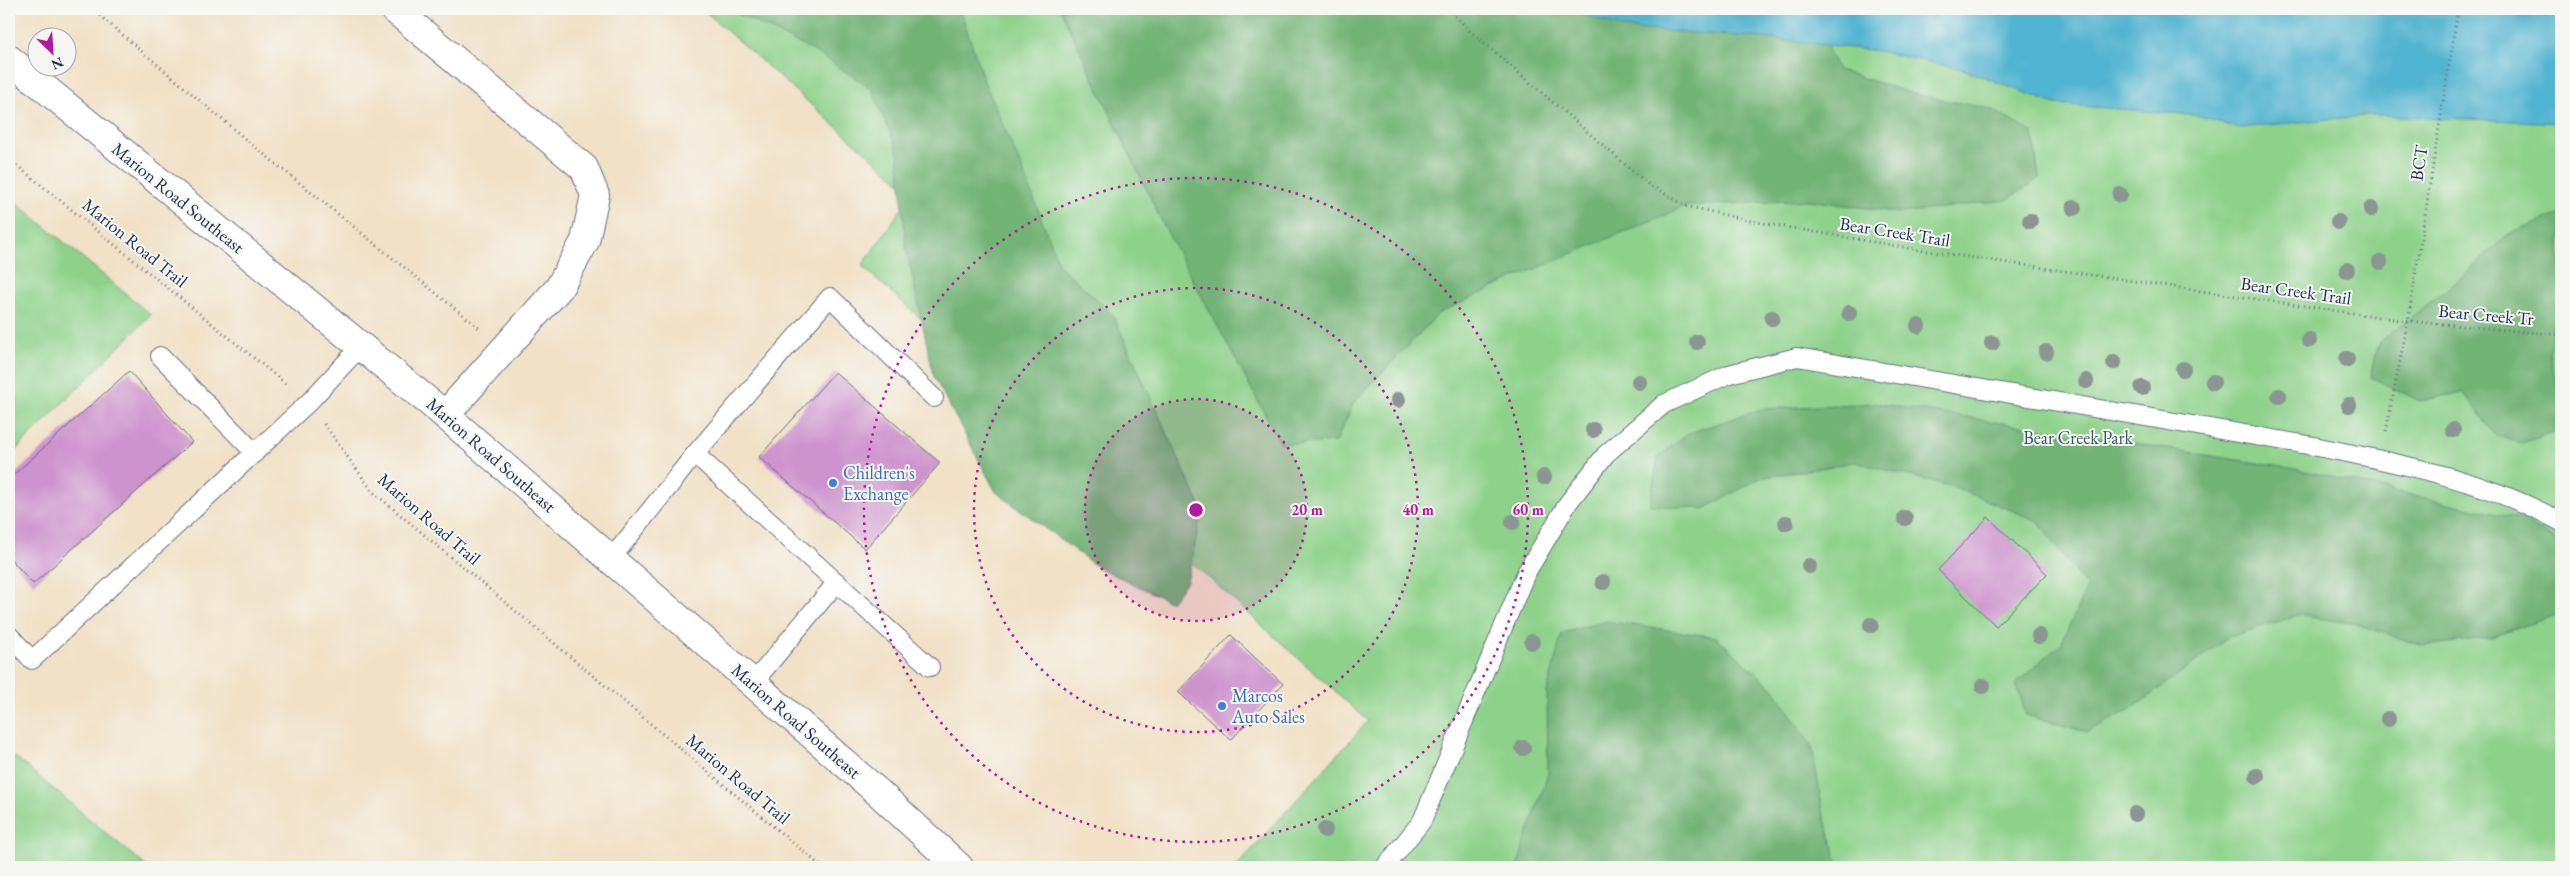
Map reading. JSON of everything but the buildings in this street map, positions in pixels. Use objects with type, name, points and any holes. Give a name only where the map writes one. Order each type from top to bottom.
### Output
[{"type":"main road","points":[[394,9],[584,168],[595,196],[585,241],[559,288],[446,415]]},
{"type":"main road","name":"Marion Road Southeast","points":[[9,59],[446,415],[880,794],[959,867]]},
{"type":"lane","points":[[611,559],[695,454],[830,297],[934,398]]},
{"type":"lane","points":[[9,635],[32,660],[309,402],[361,346]]},
{"type":"lane","points":[[160,356],[255,453]]},
{"type":"lane","points":[[1385,867],[1422,820],[1526,572],[1568,503],[1606,454],[1664,404],[1729,374],[1797,357],[2380,459],[2461,481],[2536,508],[2561,522]]},
{"type":"lane","points":[[695,454],[930,667]]},
{"type":"lane","points":[[753,684],[837,582]]},
{"type":"path","points":[[92,9],[282,169],[505,348]]},
{"type":"path","name":"Bear Creek Trail","points":[[1448,9],[1470,31],[1648,184],[1686,206],[1751,221],[1920,250],[2408,322]]},
{"type":"path","name":"BCT","points":[[2380,459],[2408,322],[2458,9]]},
{"type":"path","name":"Marion Road Trail","points":[[9,159],[309,402],[373,492],[822,867]]},
{"type":"path","name":"Bear Creek Tr","points":[[2408,322],[2561,335]]},
{"type":"green space","name":"Bear Creek Park","points":[[702,9],[2561,9],[2561,867],[1236,867],[1368,721],[862,266],[912,193]]},
{"type":"green space","points":[[728,9],[960,9],[985,84],[1024,173],[1059,265],[1113,315],[1202,510],[1187,581],[1171,602],[1096,566],[996,492],[934,377],[906,247],[898,151],[871,88],[814,51]]},
{"type":"green space","points":[[1060,9],[1810,9],[1838,70],[1913,94],[1991,109],[2033,133],[2039,178],[2007,200],[1900,213],[1810,200],[1686,206],[1514,278],[1439,313],[1354,402],[1336,442],[1281,444],[1164,226]]},
{"type":"green space","points":[[9,196],[151,315],[9,457]]},
{"type":"green space","points":[[2561,214],[2561,297],[2555,302],[2549,352],[2561,402],[2553,433],[2521,443],[2496,436],[2463,392],[2420,401],[2371,377],[2379,342],[2464,276],[2506,235]]},
{"type":"green space","points":[[1875,403],[2295,469],[2524,520],[2561,545],[2561,608],[2558,614],[2492,637],[2423,646],[2357,624],[2298,615],[2229,637],[2133,708],[2087,732],[2026,715],[2016,683],[2061,644],[2087,587],[2038,521],[1954,487],[1855,462],[1760,478],[1704,509],[1650,505],[1658,457],[1689,433],[1762,409]]},
{"type":"green space","points":[[1606,621],[1716,637],[1774,689],[1812,747],[1824,817],[1835,852],[1837,867],[1517,867],[1548,773],[1547,692],[1562,633]]},
{"type":"green space","points":[[9,752],[147,867],[9,867]]},
{"type":"water","points":[[1568,9],[2561,9],[2561,123],[2372,115],[2238,128],[2193,115],[2055,104],[1965,70],[1878,51],[1764,38],[1623,28]]},
{"type":"place","name":"Children's Exchange","points":[[833,483]]},
{"type":"place","name":"Marcos Auto Sales","points":[[1222,706]]}]
